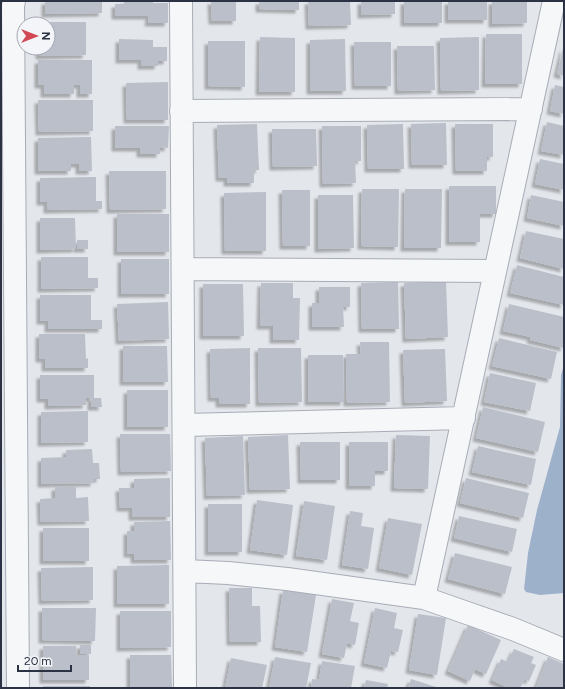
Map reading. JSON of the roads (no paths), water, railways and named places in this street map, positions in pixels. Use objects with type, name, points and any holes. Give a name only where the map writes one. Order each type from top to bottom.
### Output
[{"type":"lane","points":[[14,1],[7,140],[17,530],[18,688]]},
{"type":"lane","points":[[181,1],[185,688]]},
{"type":"lane","points":[[424,598],[554,1]]},
{"type":"lane","points":[[182,110],[530,109]]},
{"type":"lane","points":[[183,269],[496,271]]},
{"type":"lane","points":[[184,425],[464,418]]},
{"type":"lane","points":[[1,513],[17,530]]},
{"type":"lane","points":[[185,571],[228,573],[287,579],[424,598],[513,629],[564,650]]},
{"type":"water","points":[[564,365],[564,593],[540,595],[526,592],[524,589],[528,553],[537,510],[560,427],[561,375]]}]
